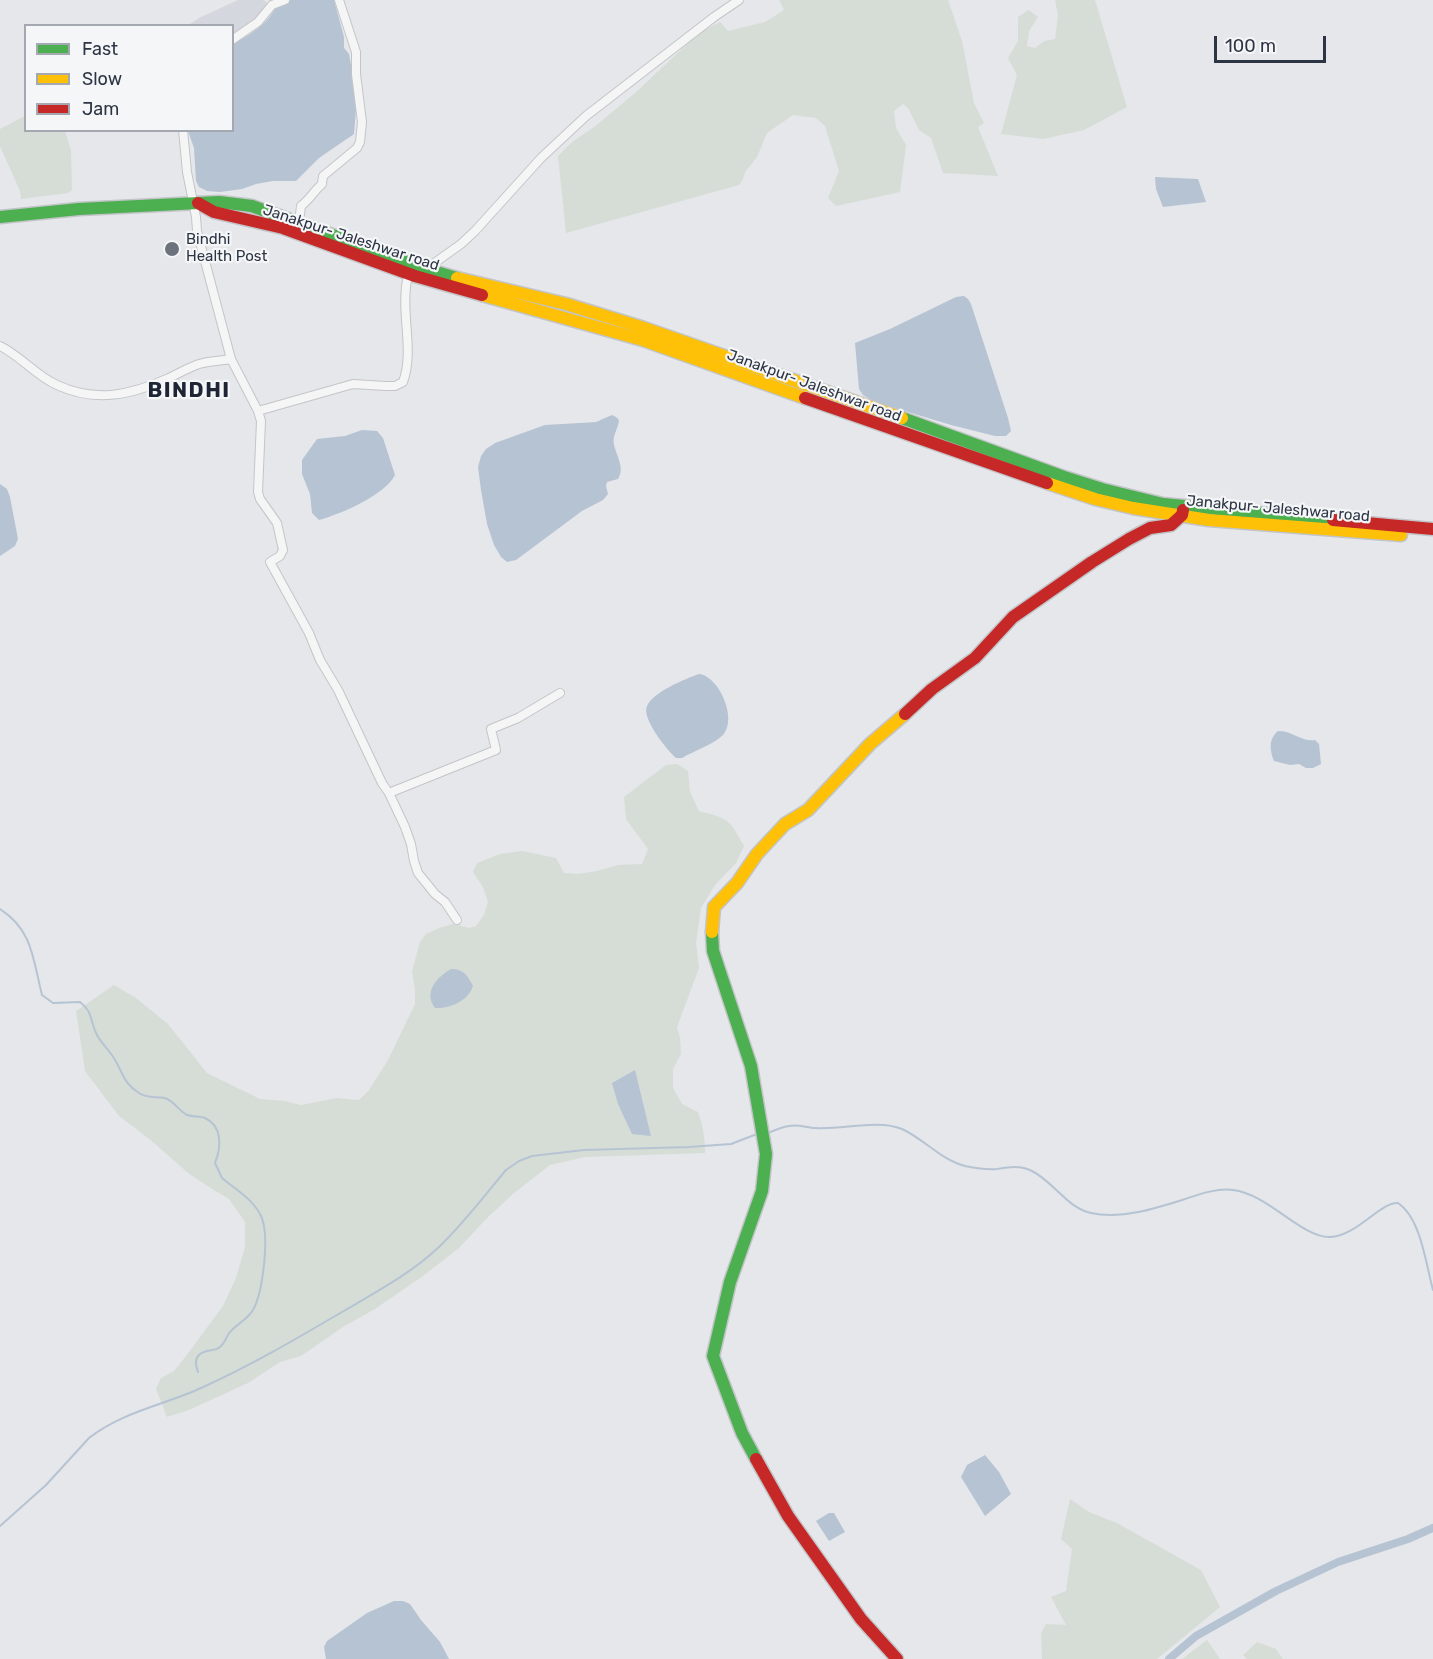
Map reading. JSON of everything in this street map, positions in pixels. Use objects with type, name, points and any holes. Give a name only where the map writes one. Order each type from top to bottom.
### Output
[{"type":"main road","name":"Janakpur- Jaleshwar road","points":[[0,217],[79,209],[196,203],[219,202],[252,206],[426,269],[566,304],[644,328],[839,395],[1073,480],[1163,504],[1209,520],[1433,538]]},
{"type":"main road","name":"Janakpur- Jaleshwar road","points":[[196,203],[214,212],[283,228],[409,273],[643,340],[947,449],[1086,496],[1133,508],[1433,529]]},
{"type":"main road","points":[[897,1659],[861,1619],[788,1516],[742,1433],[713,1356],[730,1282],[762,1191],[766,1154],[749,1057],[713,951],[714,908],[785,824],[808,810],[870,744],[932,689],[975,658],[1013,617],[1129,539],[1150,528],[1171,525],[1183,510]]},
{"type":"street","points":[[234,39],[258,22],[272,5],[285,0]]},
{"type":"street","points":[[299,222],[301,206],[322,184],[323,176],[357,148],[360,142],[362,122],[356,74],[356,52],[339,0]]},
{"type":"street","points":[[426,269],[475,231],[541,158],[586,116],[714,16],[739,0]]},
{"type":"street","points":[[183,132],[187,172],[196,203],[204,261],[231,359],[261,421],[258,492],[260,499],[277,523],[282,550],[280,556],[270,562],[309,633],[320,660],[338,690],[382,783],[389,793],[411,844],[418,873],[435,894],[445,902],[457,920]]},
{"type":"street","points":[[258,411],[354,384],[386,387],[403,382],[407,355],[405,292],[409,273]]},
{"type":"street","points":[[0,346],[55,385],[83,394],[102,396],[136,391],[201,364],[231,359]]},
{"type":"street","points":[[389,793],[496,750],[491,729],[518,718],[560,693]]},
{"type":"shaded area","points":[[238,0],[264,0],[269,6],[264,13],[234,37],[234,24],[190,24]]},
{"type":"shaded area","points":[[779,0],[948,0],[962,41],[974,103],[984,123],[978,127],[998,176],[943,173],[931,138],[919,130],[908,108],[903,104],[894,111],[896,128],[906,145],[900,192],[836,206],[828,198],[839,171],[825,126],[816,118],[793,115],[767,133],[757,157],[745,172],[739,185],[566,233],[558,156],[571,143],[635,93],[699,33],[720,22],[728,31],[765,22],[784,10]]},
{"type":"shaded area","points":[[1055,0],[1095,0],[1127,107],[1084,130],[1043,139],[1001,134],[1017,75],[1008,58],[1018,41],[1018,17],[1029,10],[1038,17],[1029,31],[1027,46],[1035,48],[1044,41],[1055,39],[1058,15]]},
{"type":"shaded area","points":[[24,117],[24,132],[65,132],[71,150],[72,190],[68,193],[21,199],[20,191],[0,146],[0,129]]},
{"type":"shaded area","points":[[677,764],[688,771],[690,792],[699,811],[727,821],[744,846],[736,863],[715,885],[701,908],[696,943],[699,968],[677,1027],[681,1054],[673,1069],[673,1088],[682,1104],[698,1112],[705,1153],[585,1157],[550,1165],[514,1193],[459,1248],[375,1309],[343,1327],[301,1356],[280,1362],[248,1383],[189,1410],[167,1417],[156,1389],[161,1378],[174,1371],[223,1306],[236,1278],[245,1247],[245,1222],[229,1199],[188,1173],[119,1116],[85,1071],[76,1011],[114,985],[136,998],[168,1024],[207,1073],[260,1099],[301,1105],[337,1098],[359,1100],[369,1090],[388,1060],[415,1004],[412,971],[420,942],[426,934],[453,924],[469,928],[476,926],[484,915],[488,902],[483,887],[473,872],[477,863],[500,854],[522,851],[556,858],[564,873],[578,874],[618,865],[642,864],[648,849],[626,819],[624,797],[666,765]]},
{"type":"shaded area","points":[[1070,1499],[1089,1512],[1117,1523],[1201,1570],[1220,1607],[1157,1659],[1042,1659],[1041,1633],[1046,1624],[1066,1625],[1051,1597],[1066,1591],[1072,1549],[1061,1539]]},
{"type":"shaded area","points":[[1207,1640],[1220,1659],[1182,1659]]},
{"type":"shaded area","points":[[1257,1642],[1276,1649],[1283,1659],[1247,1659],[1243,1655]]},
{"type":"water","points":[[334,0],[344,37],[344,48],[349,54],[351,65],[356,110],[354,134],[319,158],[296,181],[273,181],[242,189],[207,191],[199,187],[196,181],[194,148],[188,132],[234,132],[234,43],[261,25],[284,2]]},
{"type":"water","points":[[1155,177],[1198,179],[1206,202],[1163,207],[1156,189]]},
{"type":"water","points":[[964,296],[971,304],[1008,418],[1011,431],[1006,436],[995,436],[951,425],[875,402],[863,395],[859,389],[855,343],[956,297]]},
{"type":"water","points":[[612,415],[619,420],[614,435],[614,445],[621,471],[618,479],[607,482],[608,494],[603,500],[582,511],[516,560],[507,562],[494,545],[487,524],[478,467],[486,449],[495,443],[545,425],[596,422]]},
{"type":"water","points":[[362,430],[377,431],[383,438],[395,475],[382,490],[372,496],[339,513],[319,520],[312,513],[310,494],[302,474],[302,460],[317,439],[345,436]]},
{"type":"water","points":[[0,484],[7,489],[10,497],[18,539],[15,546],[0,556]]},
{"type":"water","points":[[699,674],[713,682],[724,699],[727,709],[727,728],[723,735],[714,741],[682,758],[676,758],[651,726],[646,711],[647,706],[662,691]]},
{"type":"water","points":[[1278,731],[1315,740],[1319,744],[1321,764],[1313,768],[1306,768],[1299,764],[1290,765],[1274,761],[1271,745]]},
{"type":"water","points":[[451,969],[465,974],[473,986],[471,991],[458,1003],[435,1008],[430,996],[433,986]]},
{"type":"water","points":[[635,1070],[651,1136],[632,1134],[618,1104],[612,1083]]},
{"type":"water","points":[[985,1455],[999,1472],[1011,1494],[985,1516],[961,1477],[967,1465]]},
{"type":"water","points":[[829,1513],[834,1513],[845,1532],[829,1541],[816,1521]]},
{"type":"water","points":[[394,1601],[410,1604],[440,1642],[449,1659],[326,1659],[324,1647],[327,1641],[367,1613]]},
{"type":"waterway","points":[[0,909],[11,917],[25,936],[42,995],[53,1003],[80,1002],[84,1006],[98,1037],[134,1090],[145,1096],[165,1098],[187,1115],[203,1117],[215,1126],[219,1138],[219,1151],[215,1163],[222,1178],[249,1200],[261,1216],[264,1225],[265,1249],[257,1302],[251,1313],[230,1332],[220,1347],[197,1357],[198,1372]]},
{"type":"waterway","points":[[768,1133],[793,1126],[813,1128],[892,1126],[910,1133],[948,1159],[965,1166],[989,1169],[1014,1167],[1028,1169],[1040,1176],[1075,1206],[1102,1215],[1138,1212],[1209,1192],[1233,1190],[1259,1199],[1308,1231],[1330,1237],[1349,1231],[1384,1208],[1398,1203],[1406,1210],[1417,1231],[1433,1290]]},
{"type":"waterway","points":[[0,1526],[46,1485],[89,1438],[102,1429],[129,1415],[187,1394],[237,1371],[406,1273],[440,1246],[506,1170],[519,1161],[532,1156],[584,1150],[731,1144],[757,1134]]},
{"type":"waterway","points":[[1169,1659],[1196,1636],[1276,1591],[1338,1562],[1408,1539],[1433,1528]]},
{"type":"traffic: fast","points":[[0,217],[79,209],[219,202],[252,206],[457,278]]},
{"type":"traffic: fast","points":[[902,418],[1064,477],[1163,504],[1333,520]]},
{"type":"traffic: fast","points":[[712,932],[713,951],[751,1066],[766,1154],[762,1191],[730,1282],[713,1356],[742,1433],[756,1459]]},
{"type":"traffic: slow","points":[[457,278],[566,304],[644,328],[902,418]]},
{"type":"traffic: slow","points":[[482,295],[643,340],[805,398]]},
{"type":"traffic: slow","points":[[1047,483],[1095,499],[1133,508],[1209,520],[1401,535]]},
{"type":"traffic: slow","points":[[712,932],[714,907],[737,883],[757,854],[785,824],[808,810],[870,744],[905,714]]},
{"type":"traffic: jam","points":[[198,203],[214,212],[283,228],[415,276],[482,295]]},
{"type":"traffic: jam","points":[[805,398],[1047,483]]},
{"type":"traffic: jam","points":[[905,714],[932,689],[975,658],[1013,617],[1129,539],[1150,528],[1171,525],[1182,515],[1183,510]]},
{"type":"traffic: jam","points":[[1333,520],[1433,529]]},
{"type":"traffic: jam","points":[[756,1459],[788,1516],[861,1619],[897,1659]]},
{"type":"place","name":"Bindhi Health Post","points":[[172,249]]},
{"type":"district","name":"BINDHI","points":[[189,391]]}]
